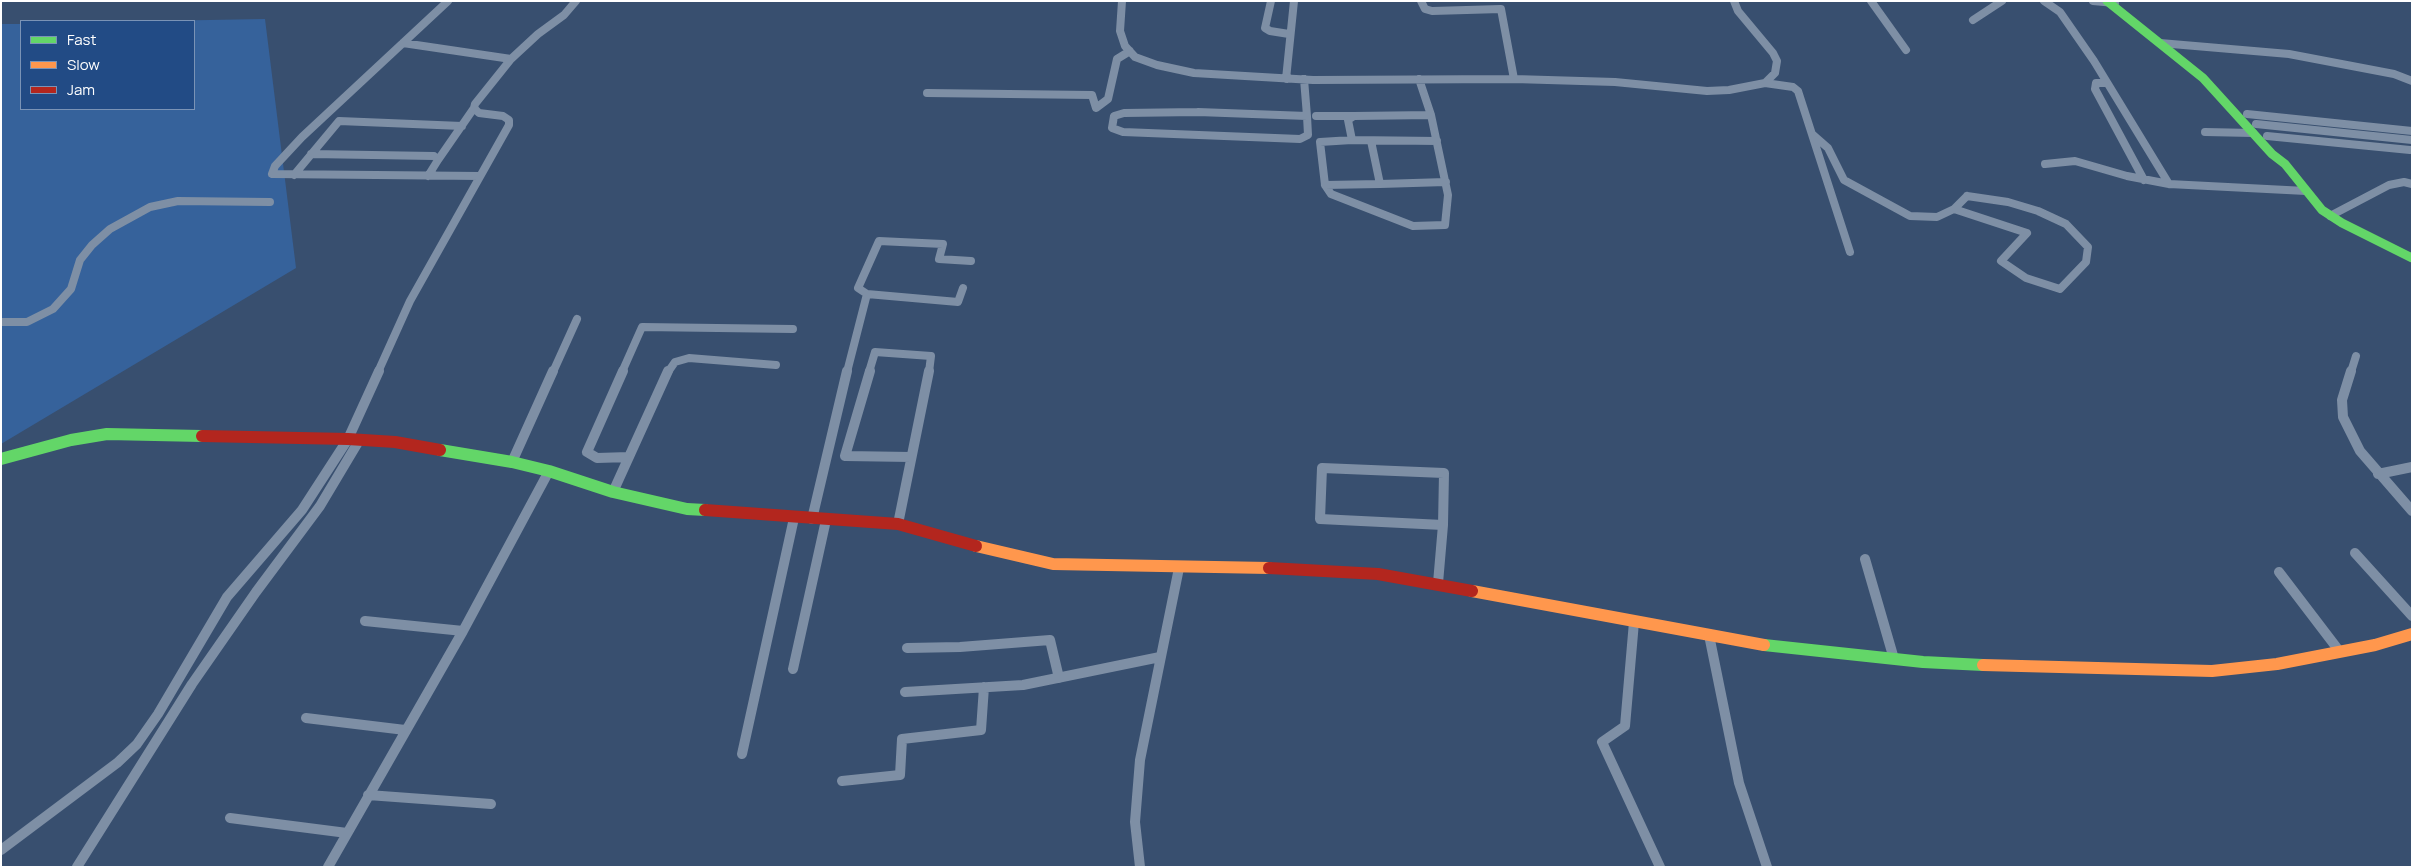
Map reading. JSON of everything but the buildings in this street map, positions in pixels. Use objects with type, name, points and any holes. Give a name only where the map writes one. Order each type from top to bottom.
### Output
[{"type":"main road","points":[[2112,2],[2216,83],[2249,122],[2272,154],[2281,159],[2306,191],[2330,216],[2342,224],[2412,258]]},
{"type":"main road","points":[[2249,122],[2267,136],[2281,155],[2281,159]]},
{"type":"main road","points":[[1,459],[71,440],[107,434],[360,439],[395,442],[512,462],[550,471],[613,492],[687,509],[898,524],[1035,561],[1178,568],[1344,570],[1438,584],[1762,645],[1894,659],[1996,666],[2212,671],[2277,664],[2375,646],[2412,634]]},
{"type":"street","points":[[448,1],[302,137],[272,170],[272,174],[480,176]]},
{"type":"street","points":[[428,176],[474,108],[479,97],[512,59],[538,34],[564,15],[576,1]]},
{"type":"street","points":[[1122,1],[1120,31],[1125,46],[1135,57],[1157,65],[1194,73],[1286,79],[1514,79],[1615,82],[1707,91],[1728,90],[1765,83],[1796,88],[1850,252]]},
{"type":"street","points":[[1271,1],[1265,28],[1270,31],[1290,34]]},
{"type":"street","points":[[1286,79],[1294,1]]},
{"type":"street","points":[[1421,1],[1426,9],[1432,11],[1501,9]]},
{"type":"street","points":[[1498,1],[1514,79]]},
{"type":"street","points":[[1734,1],[1738,11],[1761,36],[1778,61],[1775,73],[1765,83]]},
{"type":"street","points":[[1871,1],[1906,50]]},
{"type":"street","points":[[1973,20],[2002,1]]},
{"type":"street","points":[[2044,1],[2060,12],[2107,82],[2169,184]]},
{"type":"street","points":[[2093,1],[2112,2]]},
{"type":"street","points":[[403,43],[512,59]]},
{"type":"street","points":[[2164,43],[2289,54],[2394,74],[2412,80]]},
{"type":"street","points":[[927,93],[1092,95],[1096,108],[1108,99],[1117,58],[1130,51]]},
{"type":"street","points":[[1304,79],[1307,116],[1308,135],[1300,139],[1122,132],[1112,128],[1114,116],[1124,113],[1198,112],[1307,116]]},
{"type":"street","points":[[1419,79],[1437,141],[1446,182],[1448,195],[1445,225],[1413,226],[1331,194],[1325,185],[1320,142],[1352,140],[1437,141]]},
{"type":"street","points":[[2107,82],[2096,83],[2096,90],[2144,180]]},
{"type":"street","points":[[1,850],[117,763],[137,744],[158,714],[208,625],[227,597],[302,510],[348,439],[410,301],[510,122],[503,116],[480,113],[474,108]]},
{"type":"street","points":[[1316,116],[1430,115]]},
{"type":"street","points":[[1352,140],[1348,120],[1354,116]]},
{"type":"street","points":[[294,175],[333,127],[344,120],[462,126]]},
{"type":"street","points":[[2249,122],[2412,140]]},
{"type":"street","points":[[2205,132],[2249,122],[2412,132]]},
{"type":"street","points":[[1812,134],[1828,148],[1844,180],[1910,216],[1936,218],[1954,209],[1967,196],[2008,202],[2038,211],[2066,224],[2080,236],[2088,247],[2089,256],[2086,262],[2060,289],[2026,278],[2001,261],[2027,233],[1954,209]]},
{"type":"street","points":[[2267,136],[2410,150]]},
{"type":"street","points":[[1371,141],[1380,184]]},
{"type":"street","points":[[311,154],[434,156],[438,160]]},
{"type":"street","points":[[2045,164],[2075,161],[2144,180],[2169,184],[2306,191]]},
{"type":"street","points":[[1325,185],[1446,182]]},
{"type":"street","points":[[2330,216],[2389,185],[2404,182],[2412,184]]},
{"type":"street","points":[[1,322],[27,322],[53,309],[71,289],[80,260],[99,237],[128,217],[150,207],[178,201],[270,202]]},
{"type":"street","points":[[963,288],[958,302],[867,294],[858,288],[879,241],[943,244],[938,259],[970,261]]},
{"type":"street","points":[[812,519],[856,330],[867,294]]},
{"type":"street","points":[[512,462],[577,319]]},
{"type":"street","points":[[629,456],[597,458],[587,452],[642,327],[792,329]]},
{"type":"street","points":[[898,524],[931,362],[930,356],[874,352],[845,456],[911,457]]},
{"type":"street","points":[[2356,356],[2342,400],[2342,409],[2354,440],[2378,474],[2412,511]]},
{"type":"street","points":[[613,492],[670,367],[675,362],[689,358],[776,365]]},
{"type":"street","points":[[77,867],[197,677],[256,592],[320,506],[360,439]]},
{"type":"street","points":[[2378,474],[2412,467]]},
{"type":"street","points":[[1438,584],[1443,525],[1444,473],[1322,468],[1320,519],[1443,525]]},
{"type":"street","points":[[328,867],[463,631],[550,471]]},
{"type":"street","points":[[742,754],[794,518]]},
{"type":"street","points":[[793,669],[826,520]]},
{"type":"street","points":[[2355,552],[2412,616]]},
{"type":"street","points":[[1866,558],[1894,659]]},
{"type":"street","points":[[1140,867],[1136,837],[1136,794],[1142,750],[1178,568]]},
{"type":"street","points":[[2279,572],[2340,652]]},
{"type":"street","points":[[365,621],[463,631]]},
{"type":"street","points":[[1634,622],[1625,726],[1602,742],[1660,867]]},
{"type":"street","points":[[1709,635],[1739,783],[1767,867]]},
{"type":"street","points":[[907,648],[960,647],[1050,640],[1059,678]]},
{"type":"street","points":[[905,692],[1023,685],[1160,657]]},
{"type":"street","points":[[842,780],[900,775],[902,739],[981,730],[984,687]]},
{"type":"street","points":[[306,718],[405,730]]},
{"type":"street","points":[[368,795],[491,804]]},
{"type":"street","points":[[230,818],[347,833]]},
{"type":"shaded area","points":[[265,19],[296,268],[1,444],[1,24],[20,24],[20,110],[195,110],[195,20]]},
{"type":"traffic: fast","points":[[2107,1],[2203,78],[2272,154],[2285,164],[2322,210],[2342,223],[2412,258]]},
{"type":"traffic: fast","points":[[1,459],[71,440],[107,434],[202,436]]},
{"type":"traffic: fast","points":[[440,450],[512,462],[549,471],[613,492],[687,509],[705,510]]},
{"type":"traffic: fast","points":[[1764,645],[1923,662],[1983,665]]},
{"type":"traffic: slow","points":[[976,546],[1053,564],[1269,568]]},
{"type":"traffic: slow","points":[[1472,591],[1764,645]]},
{"type":"traffic: slow","points":[[1983,665],[2212,671],[2277,664],[2375,645],[2412,634]]},
{"type":"traffic: jam","points":[[202,436],[348,439],[395,442],[440,450]]},
{"type":"traffic: jam","points":[[705,510],[898,524],[976,546]]},
{"type":"traffic: jam","points":[[1269,568],[1378,574],[1472,591]]}]
